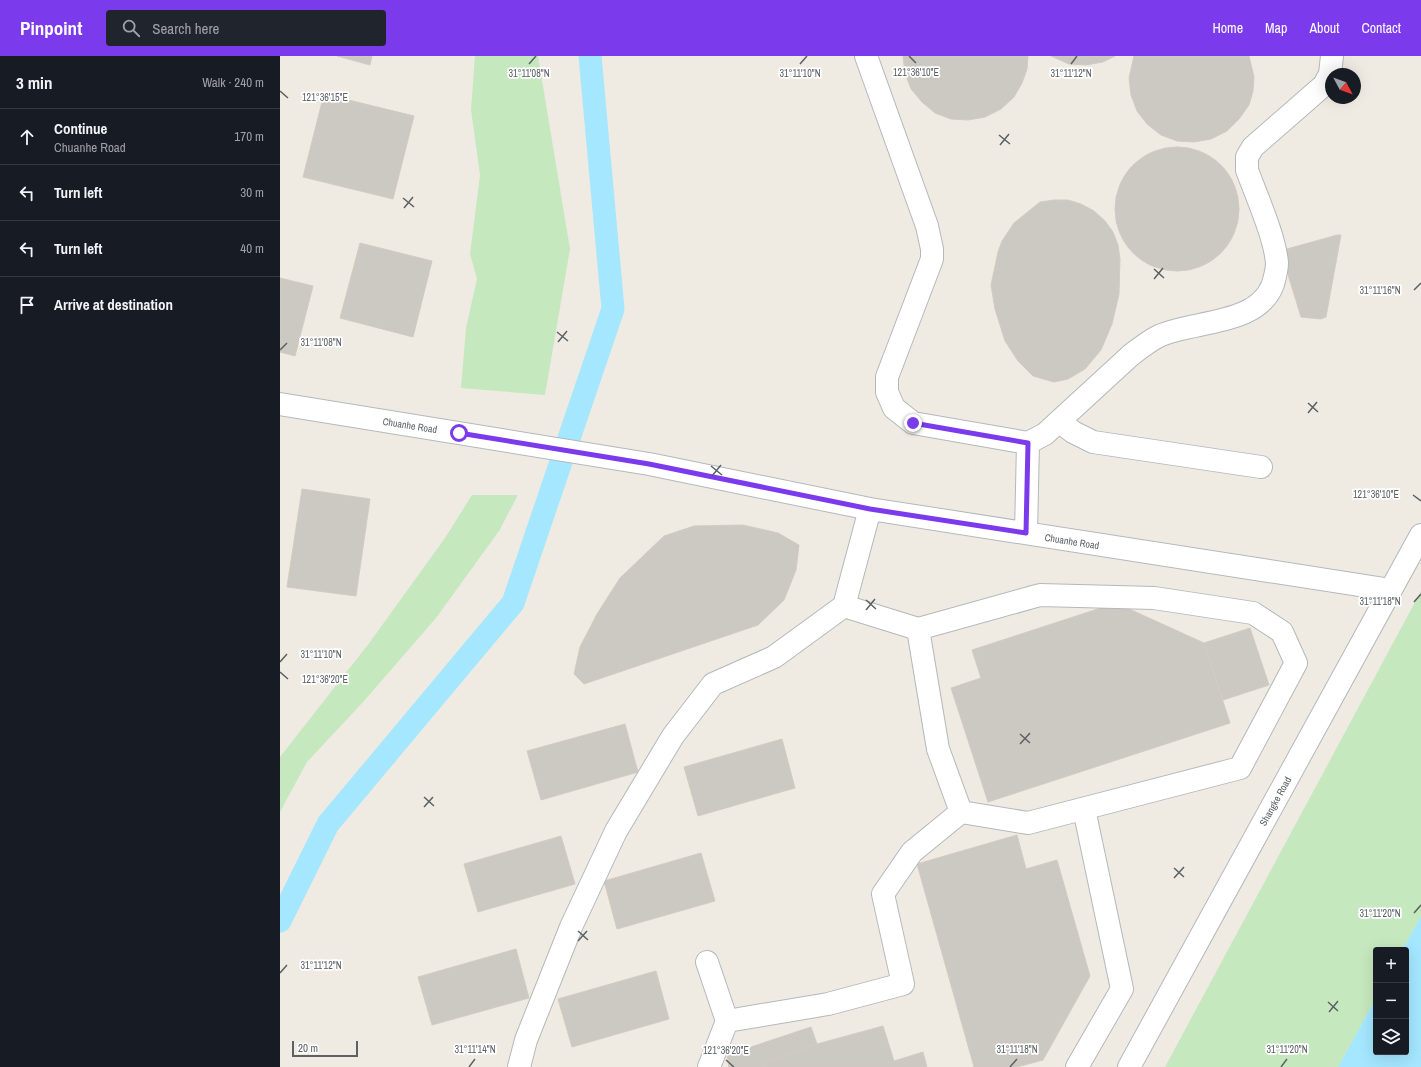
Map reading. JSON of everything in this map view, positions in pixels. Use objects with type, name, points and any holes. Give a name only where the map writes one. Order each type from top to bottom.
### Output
[{"type":"street","points":[[866,56],[927,226],[932,249],[932,259],[887,377],[887,392],[890,401],[894,408],[913,423],[1028,443],[1045,434],[1060,422],[1131,355],[1146,344],[1160,336],[1246,313],[1260,304],[1266,296],[1275,277],[1277,264],[1274,247],[1248,170],[1247,157],[1253,147],[1324,85],[1330,74],[1332,56]]},
{"type":"street","name":"Chuanhe Road","points":[[280,404],[649,464],[870,509],[1392,590]]},
{"type":"street","points":[[1060,422],[1073,432],[1094,442],[1261,467]]},
{"type":"street","points":[[1026,533],[1028,443]]},
{"type":"street","points":[[519,1067],[526,1040],[571,927],[613,838],[673,736],[713,684],[774,657],[844,606],[870,509]]},
{"type":"street","name":"Shangke Road","points":[[1128,1067],[1421,535]]},
{"type":"street","points":[[727,1021],[828,1004],[903,984],[883,894],[912,852],[961,812],[1028,822],[1084,809],[1240,768],[1296,663],[1282,632],[1253,613],[1154,598],[1040,595],[918,629],[844,606]]},
{"type":"street","points":[[918,629],[938,749],[961,812]]},
{"type":"street","points":[[1077,1067],[1122,989],[1084,809]]},
{"type":"street","points":[[707,962],[727,1021],[709,1067]]},
{"type":"green space","points":[[475,56],[538,56],[570,249],[545,395],[461,388],[466,328],[477,279],[470,254],[480,175],[471,110]]},
{"type":"green space","points":[[472,495],[518,495],[499,531],[436,618],[364,701],[307,762],[280,812],[280,757],[370,642],[445,538]]},
{"type":"green space","points":[[1421,591],[1421,916],[1404,947],[1373,947],[1373,1003],[1338,1067],[1165,1067]]},
{"type":"water","points":[[1421,916],[1421,1067],[1338,1067],[1373,1003],[1373,1055],[1409,1055],[1409,947],[1404,947]]},
{"type":"building","points":[[337,56],[372,56],[370,65]]},
{"type":"building","points":[[903,56],[1028,56],[1027,69],[1022,83],[1014,97],[1001,109],[985,117],[968,120],[951,119],[935,113],[922,102],[911,89],[905,73]]},
{"type":"building","points":[[1051,56],[1115,56],[1103,62],[1086,65],[1069,64]]},
{"type":"building","points":[[1134,56],[1249,56],[1254,77],[1253,91],[1249,105],[1239,119],[1227,131],[1211,139],[1194,142],[1177,141],[1161,135],[1147,124],[1137,111],[1131,95],[1129,78]]},
{"type":"building","points":[[324,94],[414,116],[393,199],[303,177]]},
{"type":"building","points":[[1177,147],[1189,148],[1201,152],[1212,157],[1221,165],[1229,174],[1234,185],[1238,197],[1238,221],[1234,233],[1229,244],[1221,253],[1212,261],[1201,266],[1189,270],[1177,271],[1165,270],[1153,266],[1142,261],[1133,253],[1125,244],[1120,233],[1116,221],[1115,209],[1116,197],[1120,185],[1125,174],[1133,165],[1142,157],[1153,152],[1165,148]]},
{"type":"building","points":[[1068,200],[1081,204],[1094,211],[1105,221],[1113,232],[1118,245],[1120,259],[1119,294],[1112,324],[1101,350],[1085,369],[1068,379],[1054,382],[1033,376],[1018,361],[1005,341],[995,309],[991,285],[998,252],[1002,241],[1014,223],[1040,202]]},
{"type":"building","points":[[1341,235],[1326,317],[1321,319],[1301,317],[1282,255],[1287,249]]},
{"type":"building","points":[[360,243],[432,261],[413,337],[340,318]]},
{"type":"building","points":[[280,278],[313,286],[295,356],[280,352]]},
{"type":"building","points":[[302,489],[370,499],[356,596],[287,587]]},
{"type":"building","points":[[743,525],[778,533],[799,545],[796,570],[784,600],[758,625],[584,684],[574,674],[580,647],[597,614],[620,578],[664,536],[694,526]]},
{"type":"building","points":[[1116,603],[1204,643],[1230,723],[988,802],[951,688],[981,678],[972,650]]},
{"type":"building","points":[[1250,628],[1269,685],[1223,700],[1204,643]]},
{"type":"building","points":[[625,724],[638,772],[541,800],[527,751]]},
{"type":"building","points":[[782,739],[795,788],[698,816],[684,767]]},
{"type":"building","points":[[1017,835],[1026,869],[1057,860],[1090,976],[1043,1060],[1017,1067],[974,1067],[917,864]]},
{"type":"building","points":[[561,836],[575,884],[478,912],[464,864]]},
{"type":"building","points":[[701,853],[715,901],[617,929],[604,881]]},
{"type":"building","points":[[516,949],[529,998],[432,1025],[418,977]]},
{"type":"building","points":[[656,971],[669,1019],[572,1047],[558,999]]},
{"type":"building","points":[[883,1026],[894,1061],[923,1052],[927,1067],[763,1067],[765,1062],[817,1044]]},
{"type":"building","points":[[811,1027],[817,1044],[765,1062],[763,1067],[729,1067],[727,1055]]},
{"type":"waterway","points":[[280,921],[328,824],[513,603],[613,309],[590,56]]},
{"type":"route","points":[[459,433],[649,464],[870,509],[1026,533],[1028,443],[927,427],[913,423]]}]
